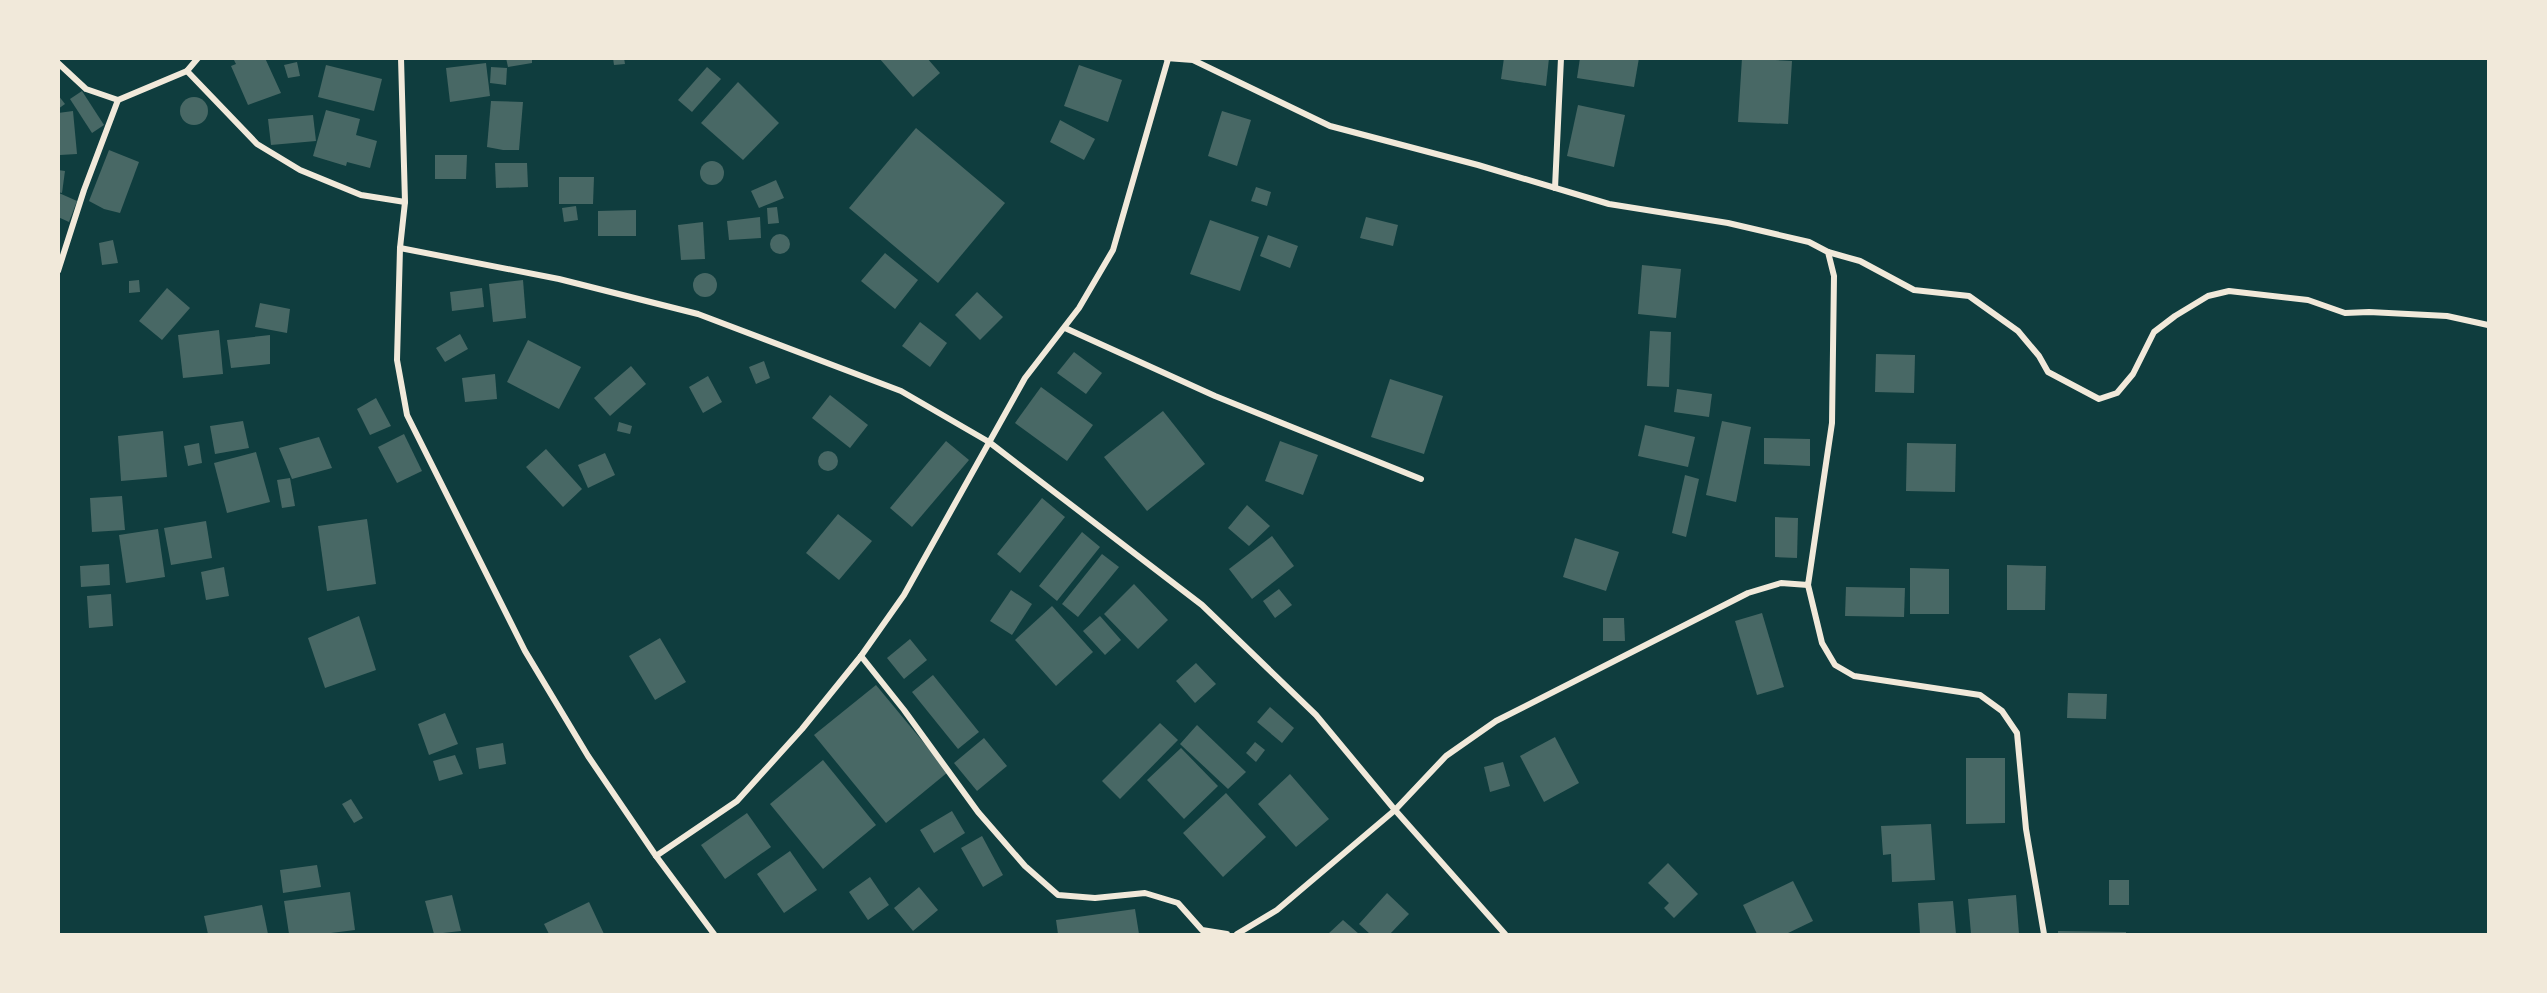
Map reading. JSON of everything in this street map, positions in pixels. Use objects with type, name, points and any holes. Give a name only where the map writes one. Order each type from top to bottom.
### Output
[{"type":"street","points":[[58,63],[86,89],[118,100],[187,71],[198,58]]},
{"type":"street","points":[[401,58],[405,202],[400,248],[397,360],[407,415],[525,651],[588,756],[656,856],[714,934]]},
{"type":"street","points":[[1555,188],[1561,58]]},
{"type":"street","points":[[656,856],[737,801],[802,729],[861,657],[904,595],[1025,378],[1065,328],[1113,250],[1167,59],[1193,59],[1330,126],[1609,204],[1740,225],[1809,242],[1827,252],[1860,261],[1914,290],[1950,292],[1969,296],[2018,331],[2048,372],[2099,399],[2117,393],[2133,374],[2154,332],[2208,296],[2229,291],[2308,300],[2345,313],[2447,316],[2488,325]]},
{"type":"street","points":[[187,71],[257,144],[300,170],[361,195],[405,202]]},
{"type":"street","points":[[58,271],[84,190],[118,100]]},
{"type":"street","points":[[400,248],[559,279],[698,314],[901,391],[989,442],[1202,605],[1316,715],[1395,810],[1505,934]]},
{"type":"street","points":[[1827,252],[1834,276],[1832,423],[1812,545],[1808,585],[1822,643],[1835,665],[1854,676],[1980,695],[2002,711],[2017,733],[2026,829],[2044,934]]},
{"type":"street","points":[[1065,328],[1215,396],[1421,479]]},
{"type":"street","points":[[1237,934],[1277,910],[1395,810],[1446,756],[1496,721],[1748,593],[1781,583],[1808,585]]},
{"type":"street","points":[[861,657],[904,710],[978,812],[1025,866],[1058,895],[1095,898],[1145,893],[1178,903],[1202,930],[1227,934]]},
{"type":"building","points":[[233,58],[265,58],[281,93],[248,105],[231,66],[236,64]]},
{"type":"building","points":[[506,58],[532,58],[532,63],[508,67]]},
{"type":"building","points":[[613,58],[624,58],[625,64],[614,65]]},
{"type":"building","points":[[879,58],[927,58],[940,73],[913,97]]},
{"type":"building","points":[[1504,58],[1549,58],[1546,86],[1501,79]]},
{"type":"building","points":[[1580,58],[1639,58],[1634,87],[1577,78]]},
{"type":"building","points":[[1742,58],[1792,61],[1788,124],[1738,122]]},
{"type":"building","points":[[297,62],[300,76],[288,78],[284,65]]},
{"type":"building","points":[[486,63],[490,96],[450,102],[446,68]]},
{"type":"building","points":[[326,65],[382,79],[374,111],[318,97]]},
{"type":"building","points":[[1079,65],[1122,80],[1108,122],[1064,106]]},
{"type":"building","points":[[491,67],[507,68],[506,85],[490,83]]},
{"type":"building","points":[[707,67],[721,79],[692,112],[678,100]]},
{"type":"building","points":[[738,82],[779,123],[743,160],[701,123]]},
{"type":"building","points":[[82,91],[104,125],[92,133],[70,99]]},
{"type":"building","points":[[58,95],[65,104],[58,109]]},
{"type":"building","points":[[194,97],[204,101],[208,111],[204,121],[194,125],[184,121],[180,111],[184,101]]},
{"type":"building","points":[[491,101],[523,102],[519,150],[487,147]]},
{"type":"building","points":[[1578,105],[1625,115],[1614,167],[1567,156]]},
{"type":"building","points":[[326,110],[360,119],[356,135],[377,141],[370,168],[347,162],[346,166],[313,156]]},
{"type":"building","points":[[73,111],[77,154],[60,155],[58,113]]},
{"type":"building","points":[[1222,111],[1251,120],[1237,166],[1208,156]]},
{"type":"building","points":[[313,115],[316,141],[271,145],[268,119]]},
{"type":"building","points":[[1060,120],[1095,139],[1084,160],[1050,142]]},
{"type":"building","points":[[916,128],[1005,203],[938,283],[849,208]]},
{"type":"building","points":[[109,150],[139,162],[120,213],[104,209],[89,201]]},
{"type":"building","points":[[435,155],[467,155],[466,179],[435,179]]},
{"type":"building","points":[[712,161],[721,164],[724,173],[721,182],[712,185],[703,182],[700,173],[703,164]]},
{"type":"building","points":[[495,163],[527,163],[528,187],[496,188]]},
{"type":"building","points":[[58,170],[65,171],[62,193],[58,192]]},
{"type":"building","points":[[559,177],[594,177],[593,204],[559,204]]},
{"type":"building","points":[[776,180],[784,198],[759,208],[751,191]]},
{"type":"building","points":[[1256,187],[1271,192],[1267,206],[1251,201]]},
{"type":"building","points":[[59,193],[77,201],[69,222],[58,217]]},
{"type":"building","points":[[576,206],[578,220],[564,222],[562,208]]},
{"type":"building","points":[[777,207],[779,223],[768,224],[767,208]]},
{"type":"building","points":[[636,210],[636,236],[598,236],[598,211]]},
{"type":"building","points":[[760,217],[761,238],[729,240],[727,221]]},
{"type":"building","points":[[1366,217],[1398,225],[1393,246],[1360,238]]},
{"type":"building","points":[[1210,220],[1259,237],[1240,291],[1190,274]]},
{"type":"building","points":[[703,222],[705,259],[681,260],[678,225]]},
{"type":"building","points":[[780,234],[787,237],[790,244],[787,251],[780,254],[773,251],[770,244],[773,237]]},
{"type":"building","points":[[1268,235],[1298,246],[1290,268],[1260,256]]},
{"type":"building","points":[[113,240],[118,263],[102,265],[99,243]]},
{"type":"building","points":[[885,253],[918,280],[895,309],[861,281]]},
{"type":"building","points":[[1642,265],[1681,269],[1676,318],[1638,314]]},
{"type":"building","points":[[705,273],[714,276],[717,285],[714,294],[705,297],[696,294],[693,285],[696,276]]},
{"type":"building","points":[[139,280],[140,292],[129,293],[129,281]]},
{"type":"building","points":[[523,280],[526,318],[493,322],[489,284]]},
{"type":"building","points":[[167,288],[190,308],[162,340],[139,321]]},
{"type":"building","points":[[482,288],[484,307],[452,311],[450,292]]},
{"type":"building","points":[[977,292],[1003,317],[980,340],[955,315]]},
{"type":"building","points":[[260,303],[290,309],[287,333],[255,327]]},
{"type":"building","points":[[920,322],[947,343],[930,367],[902,346]]},
{"type":"building","points":[[219,330],[223,374],[183,378],[178,335]]},
{"type":"building","points":[[1650,331],[1671,332],[1669,387],[1647,386]]},
{"type":"building","points":[[460,334],[468,349],[445,362],[436,348]]},
{"type":"building","points":[[270,335],[270,364],[231,368],[227,340]]},
{"type":"building","points":[[528,340],[581,367],[559,409],[507,382]]},
{"type":"building","points":[[1074,352],[1102,373],[1086,394],[1057,373]]},
{"type":"building","points":[[1876,354],[1915,355],[1914,393],[1875,392]]},
{"type":"building","points":[[764,361],[770,378],[756,384],[749,367]]},
{"type":"building","points":[[631,366],[646,384],[610,416],[594,398]]},
{"type":"building","points":[[495,374],[497,399],[465,402],[462,378]]},
{"type":"building","points":[[708,376],[722,402],[703,413],[689,387]]},
{"type":"building","points":[[1390,379],[1443,396],[1424,454],[1371,437]]},
{"type":"building","points":[[1041,387],[1093,425],[1067,461],[1015,423]]},
{"type":"building","points":[[1677,389],[1712,394],[1709,417],[1674,412]]},
{"type":"building","points":[[830,395],[868,425],[850,448],[812,418]]},
{"type":"building","points":[[376,398],[391,426],[370,435],[357,409]]},
{"type":"building","points":[[1163,411],[1205,464],[1147,511],[1104,457]]},
{"type":"building","points":[[243,421],[249,448],[215,454],[210,426]]},
{"type":"building","points":[[1722,421],[1751,427],[1736,502],[1706,495]]},
{"type":"building","points":[[619,422],[632,426],[630,434],[617,431]]},
{"type":"building","points":[[1645,425],[1695,437],[1688,467],[1638,456]]},
{"type":"building","points":[[163,431],[167,477],[121,481],[118,436]]},
{"type":"building","points":[[404,434],[422,471],[397,483],[378,447]]},
{"type":"building","points":[[319,437],[332,468],[292,479],[279,448]]},
{"type":"building","points":[[1764,438],[1810,439],[1810,466],[1764,464]]},
{"type":"building","points":[[946,441],[969,460],[912,527],[890,508]]},
{"type":"building","points":[[1280,441],[1318,455],[1303,495],[1265,481]]},
{"type":"building","points":[[199,443],[202,463],[188,466],[184,446]]},
{"type":"building","points":[[1907,443],[1956,444],[1955,492],[1906,491]]},
{"type":"building","points":[[546,449],[582,489],[563,507],[526,467]]},
{"type":"building","points":[[828,451],[835,454],[838,461],[835,468],[828,471],[821,468],[818,461],[821,454]]},
{"type":"building","points":[[256,452],[270,502],[227,513],[214,463]]},
{"type":"building","points":[[605,453],[615,475],[588,488],[578,465]]},
{"type":"building","points":[[1685,475],[1699,479],[1686,537],[1672,533]]},
{"type":"building","points":[[290,478],[295,506],[282,508],[277,480]]},
{"type":"building","points":[[122,496],[125,530],[92,532],[90,498]]},
{"type":"building","points":[[1042,498],[1065,517],[1020,573],[997,554]]},
{"type":"building","points":[[1247,505],[1270,526],[1249,546],[1228,528]]},
{"type":"building","points":[[838,514],[872,541],[839,580],[806,553]]},
{"type":"building","points":[[1775,517],[1798,518],[1797,558],[1775,557]]},
{"type":"building","points":[[367,519],[376,584],[327,591],[318,526]]},
{"type":"building","points":[[206,521],[212,558],[171,565],[164,528]]},
{"type":"building","points":[[158,529],[165,577],[126,583],[119,535]]},
{"type":"building","points":[[1082,532],[1100,547],[1057,601],[1039,586]]},
{"type":"building","points":[[1272,536],[1294,566],[1252,599],[1229,569]]},
{"type":"building","points":[[1575,538],[1619,552],[1606,591],[1563,577]]},
{"type":"building","points":[[1102,554],[1119,567],[1078,617],[1062,604]]},
{"type":"building","points":[[109,564],[110,585],[81,587],[80,566]]},
{"type":"building","points":[[2007,565],[2046,566],[2045,610],[2007,610]]},
{"type":"building","points":[[224,567],[229,596],[206,600],[201,572]]},
{"type":"building","points":[[1910,568],[1949,569],[1949,614],[1910,614]]},
{"type":"building","points":[[1134,584],[1168,620],[1138,649],[1104,614]]},
{"type":"building","points":[[1846,587],[1905,588],[1904,617],[1845,616]]},
{"type":"building","points":[[1279,589],[1292,605],[1275,618],[1263,601]]},
{"type":"building","points":[[1011,590],[1032,604],[1012,635],[990,621]]},
{"type":"building","points":[[111,594],[113,626],[89,628],[87,596]]},
{"type":"building","points":[[1052,606],[1093,652],[1056,686],[1015,640]]},
{"type":"building","points":[[1762,613],[1784,687],[1757,695],[1735,621]]},
{"type":"building","points":[[359,616],[376,670],[325,688],[308,638]]},
{"type":"building","points":[[1100,616],[1121,640],[1105,655],[1083,631]]},
{"type":"building","points":[[1603,618],[1624,618],[1625,641],[1603,641]]},
{"type":"building","points":[[660,638],[686,682],[655,700],[629,656]]},
{"type":"building","points":[[910,639],[927,660],[904,679],[887,658]]},
{"type":"building","points":[[1196,663],[1216,684],[1195,703],[1176,681]]},
{"type":"building","points":[[933,675],[979,732],[958,749],[912,692]]},
{"type":"building","points":[[876,685],[948,772],[886,823],[814,735]]},
{"type":"building","points":[[2068,693],[2107,694],[2106,719],[2067,718]]},
{"type":"building","points":[[1270,707],[1294,728],[1282,743],[1257,722]]},
{"type":"building","points":[[445,713],[458,744],[429,755],[418,724]]},
{"type":"building","points":[[1160,723],[1178,740],[1120,799],[1102,781]]},
{"type":"building","points":[[1197,725],[1246,772],[1228,789],[1180,744]]},
{"type":"building","points":[[1555,737],[1579,783],[1544,802],[1520,756]]},
{"type":"building","points":[[984,738],[1007,766],[977,791],[954,763]]},
{"type":"building","points":[[1255,742],[1265,750],[1256,762],[1246,753]]},
{"type":"building","points":[[503,743],[506,764],[479,769],[476,748]]},
{"type":"building","points":[[1181,748],[1218,786],[1184,819],[1147,780]]},
{"type":"building","points":[[455,755],[463,774],[439,781],[433,761]]},
{"type":"building","points":[[1966,758],[2005,758],[2005,823],[1966,824]]},
{"type":"building","points":[[823,760],[876,825],[823,869],[770,804]]},
{"type":"building","points":[[1503,762],[1510,786],[1490,792],[1484,767]]},
{"type":"building","points":[[1290,774],[1329,819],[1296,847],[1258,804]]},
{"type":"building","points":[[1226,793],[1266,837],[1223,877],[1183,833]]},
{"type":"building","points":[[351,799],[363,818],[354,823],[342,804]]},
{"type":"building","points":[[952,811],[965,833],[934,853],[920,830]]},
{"type":"building","points":[[747,813],[771,847],[725,879],[701,845]]},
{"type":"building","points":[[1931,824],[1935,880],[1892,882],[1891,854],[1883,855],[1881,826]]},
{"type":"building","points":[[982,836],[1003,875],[983,887],[961,848]]},
{"type":"building","points":[[790,851],[817,890],[784,913],[757,874]]},
{"type":"building","points":[[1668,863],[1698,894],[1674,918],[1664,908],[1669,903],[1648,883]]},
{"type":"building","points":[[317,865],[321,887],[283,893],[280,870]]},
{"type":"building","points":[[870,877],[889,905],[868,920],[849,892]]},
{"type":"building","points":[[2109,880],[2129,880],[2129,905],[2109,905]]},
{"type":"building","points":[[1793,881],[1813,921],[1786,934],[1757,934],[1743,905]]},
{"type":"building","points":[[919,887],[938,910],[913,931],[894,908]]},
{"type":"building","points":[[350,892],[355,930],[323,934],[289,934],[284,901]]},
{"type":"building","points":[[1387,893],[1409,914],[1390,934],[1370,934],[1359,924]]},
{"type":"building","points":[[452,895],[461,931],[434,934],[425,901]]},
{"type":"building","points":[[2016,895],[2019,934],[1971,934],[1968,899]]},
{"type":"building","points":[[1953,901],[1956,934],[1920,934],[1918,903]]},
{"type":"building","points":[[589,902],[604,934],[549,934],[544,924]]},
{"type":"building","points":[[262,905],[268,934],[208,934],[204,916]]},
{"type":"building","points":[[1135,909],[1139,934],[1058,934],[1056,920]]},
{"type":"building","points":[[1343,920],[1359,934],[1328,934]]},
{"type":"building","points":[[2058,931],[2126,932],[2126,934],[2058,934]]}]
